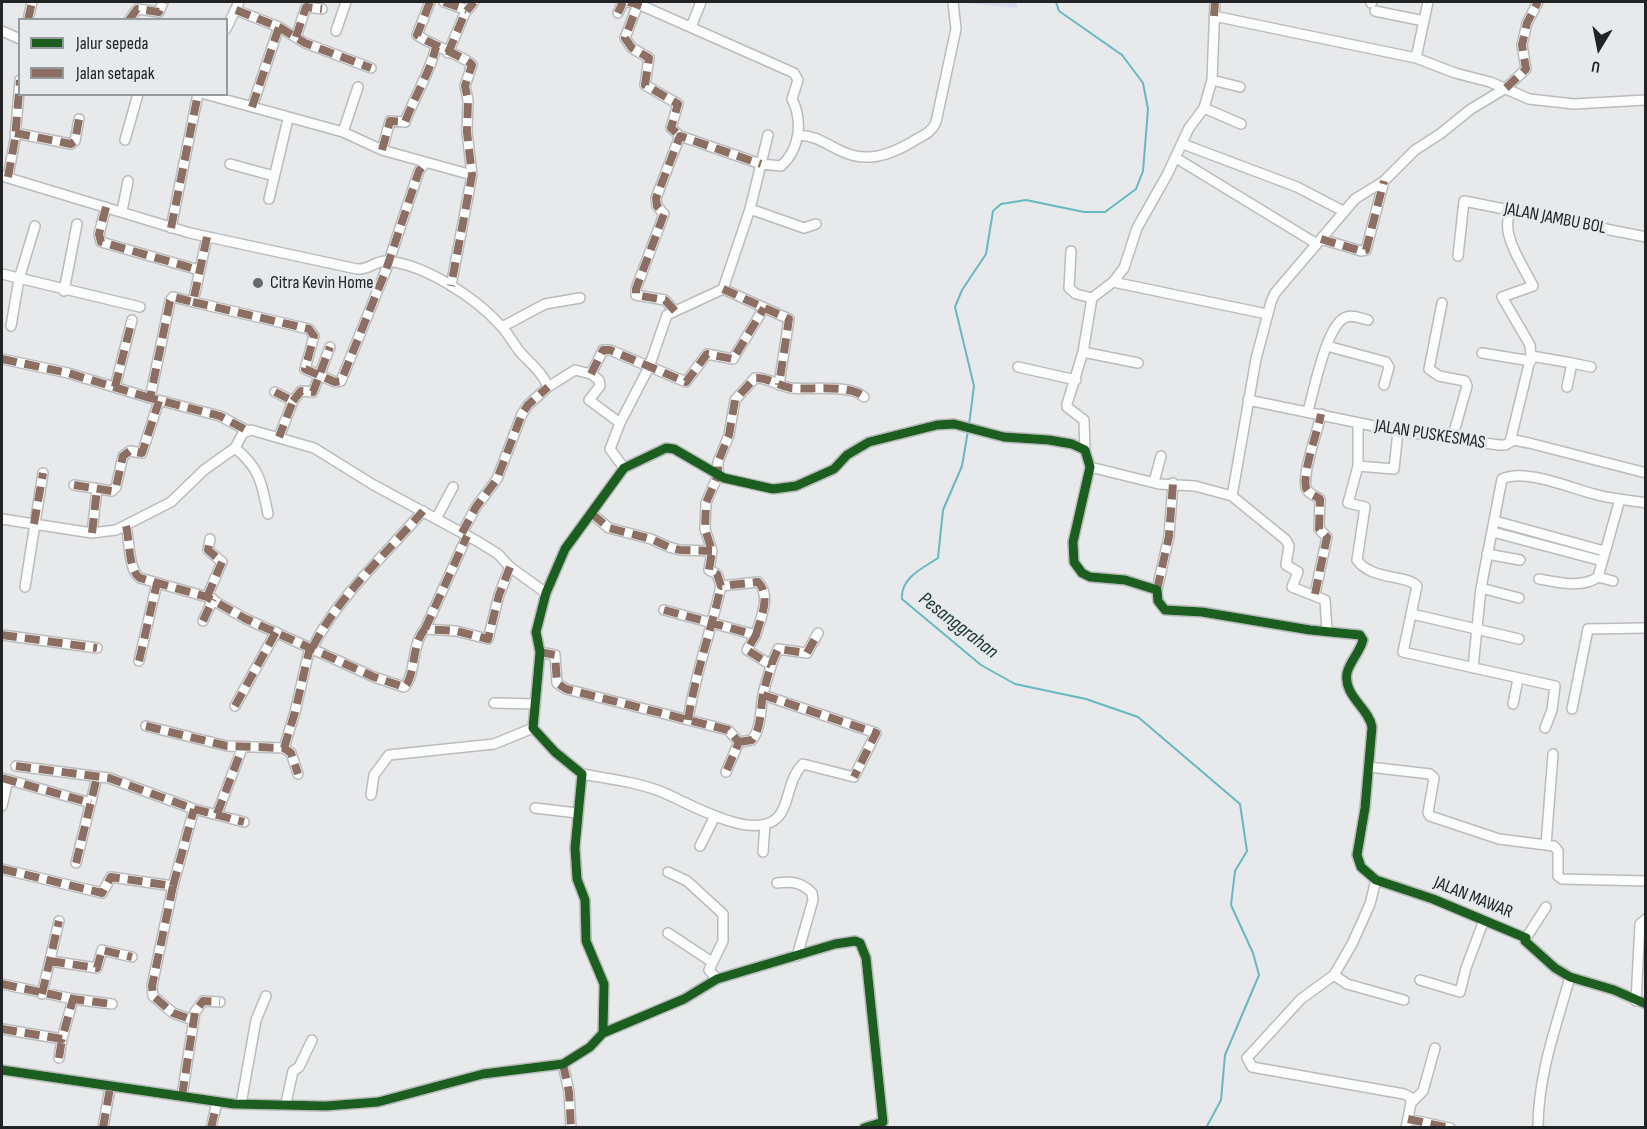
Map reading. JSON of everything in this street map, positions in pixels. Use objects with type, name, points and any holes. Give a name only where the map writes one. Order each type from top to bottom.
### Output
[{"type":"street","points":[[28,18],[32,2]]},
{"type":"street","points":[[130,18],[137,9],[159,12],[163,2]]},
{"type":"street","points":[[336,31],[346,2]]},
{"type":"street","points":[[430,2],[416,33],[436,47],[471,63],[465,86],[468,100],[467,132],[472,175],[451,286]]},
{"type":"street","points":[[444,2],[467,10]]},
{"type":"street","points":[[448,53],[467,10],[474,2]]},
{"type":"street","points":[[618,13],[623,2]]},
{"type":"street","points":[[628,2],[639,3],[794,73],[798,80],[792,99],[799,113],[798,135],[794,150],[781,166],[761,164],[680,136],[671,128],[678,104],[645,85],[649,58],[632,48],[625,38],[639,3]]},
{"type":"street","points":[[691,27],[701,2]]},
{"type":"street","points":[[798,135],[814,136],[840,151],[859,157],[877,158],[931,132],[936,122],[956,29],[953,2]]},
{"type":"street","points":[[1157,590],[1125,580],[1090,577],[1082,573],[1074,562],[1073,542],[1090,467],[1084,450],[1084,420],[1067,405],[1083,352],[1092,298],[1113,282],[1124,268],[1137,228],[1176,158],[1189,128],[1204,108],[1212,80],[1215,2]]},
{"type":"street","points":[[1416,58],[1428,2]]},
{"type":"street","points":[[1232,496],[1248,400],[1267,314],[1275,293],[1355,199],[1384,181],[1415,150],[1440,134],[1471,109],[1506,88],[1526,69],[1522,45],[1527,23],[1538,2]]},
{"type":"street","points":[[1373,5],[1424,21]]},
{"type":"street","points":[[228,25],[238,6],[296,37],[371,68]]},
{"type":"street","points":[[296,37],[306,7],[322,9]]},
{"type":"street","points":[[1214,16],[1416,58],[1455,74],[1506,88],[1529,99],[1574,104],[1646,100]]},
{"type":"street","points":[[252,107],[279,27]]},
{"type":"street","points":[[2,31],[18,38]]},
{"type":"street","points":[[382,150],[390,121],[405,122],[419,86],[432,64],[436,47]]},
{"type":"street","points":[[1212,80],[1240,87]]},
{"type":"street","points":[[343,132],[357,87]]},
{"type":"street","points":[[18,96],[15,133],[5,177],[207,237],[357,269],[367,270],[379,262],[388,261],[432,275],[472,300],[502,327],[512,342],[544,377],[548,387]]},
{"type":"street","points":[[125,140],[137,96]]},
{"type":"street","points":[[171,228],[198,96]]},
{"type":"street","points":[[212,96],[288,119],[343,132],[382,150],[472,175]]},
{"type":"street","points":[[1204,108],[1241,124]]},
{"type":"street","points":[[15,133],[70,144],[75,141],[79,119]]},
{"type":"street","points":[[269,199],[288,119]]},
{"type":"street","points":[[723,290],[750,209],[768,135]]},
{"type":"street","points":[[675,310],[664,300],[636,295],[636,289],[664,214],[657,206],[656,198],[680,136]]},
{"type":"street","points":[[1183,144],[1297,187],[1343,211]]},
{"type":"street","points":[[1176,158],[1319,242],[1361,251],[1366,250],[1384,181]]},
{"type":"street","points":[[74,485],[112,491],[116,487],[124,453],[142,453],[155,399],[170,301],[173,297],[309,329],[314,336],[304,369],[335,382],[340,381],[356,348],[419,171],[426,163]]},
{"type":"street","points":[[230,164],[274,176]]},
{"type":"street","points":[[122,211],[128,181]]},
{"type":"street","name":"JALAN JAMBU BOL","points":[[1458,256],[1464,201],[1646,237]]},
{"type":"street","points":[[106,207],[99,234],[101,243],[199,270]]},
{"type":"street","points":[[750,209],[804,228],[812,228],[816,224]]},
{"type":"street","points":[[1510,442],[1531,358],[1530,345],[1502,297],[1533,286],[1507,230],[1508,216],[1512,211]]},
{"type":"street","points":[[64,291],[77,224]]},
{"type":"street","points":[[11,326],[19,279],[35,226]]},
{"type":"street","points":[[193,302],[207,237]]},
{"type":"street","points":[[1071,251],[1069,288],[1076,294],[1092,298]]},
{"type":"street","points":[[2,274],[64,291],[140,307]]},
{"type":"street","points":[[1113,282],[1267,314]]},
{"type":"street","points":[[624,468],[610,449],[620,423],[649,367],[667,315],[675,310],[723,290],[789,319],[779,385]]},
{"type":"street","points":[[502,327],[545,304],[580,298]]},
{"type":"street","points":[[1442,303],[1429,369],[1439,376],[1465,381],[1467,386],[1452,439]]},
{"type":"street","points":[[591,374],[603,350],[615,351],[686,382],[706,354],[733,359],[764,308]]},
{"type":"street","points":[[1308,411],[1327,346],[1338,323],[1354,316],[1368,320]]},
{"type":"street","points":[[116,387],[132,320]]},
{"type":"street","points":[[1327,346],[1386,362],[1389,366],[1384,386]]},
{"type":"street","points":[[279,437],[293,401],[301,391],[313,392],[330,347]]},
{"type":"street","points":[[1083,352],[1138,363]]},
{"type":"street","points":[[1482,353],[1591,367]]},
{"type":"street","points":[[2,359],[68,373],[220,416],[246,430],[314,448],[498,554],[510,567],[546,594]]},
{"type":"street","points":[[1567,387],[1572,363]]},
{"type":"street","points":[[1018,368],[1076,381]]},
{"type":"street","points":[[126,526],[134,574],[210,598],[246,619],[374,677],[405,687],[421,634],[476,507],[497,479],[511,436],[524,410],[548,387],[571,370],[591,374],[600,382],[589,402],[620,423]]},
{"type":"street","points":[[688,720],[693,688],[713,623],[721,586],[718,576],[709,570],[712,551],[706,533],[706,503],[718,476],[717,462],[729,435],[735,400],[755,378],[789,388],[857,392],[864,397]]},
{"type":"street","points":[[275,393],[293,401]]},
{"type":"street","name":"JALAN PUSKESMAS","points":[[1248,400],[1398,431],[1499,445],[1510,442],[1530,443],[1646,473]]},
{"type":"street","points":[[1315,594],[1327,537],[1319,529],[1320,499],[1309,492],[1305,486],[1312,445],[1322,414]]},
{"type":"street","points":[[763,696],[876,733],[854,777],[803,764],[790,782],[778,817],[765,824],[754,826],[715,816],[662,792],[582,774],[555,752],[533,728],[540,652],[536,632],[546,594],[565,549],[624,468],[669,447],[718,476],[772,489],[796,486],[834,469],[847,455],[869,442],[938,425],[954,424],[1004,437],[1072,444],[1084,450]]},
{"type":"street","points":[[1358,428],[1358,466],[1348,503],[1365,507],[1357,560],[1385,578],[1415,583],[1412,614],[1402,652],[1555,686],[1552,710],[1545,728]]},
{"type":"street","points":[[2,519],[92,533],[116,530],[171,502],[198,475],[235,448],[246,430]]},
{"type":"street","points":[[1358,466],[1394,469],[1398,431]]},
{"type":"street","points":[[235,448],[253,463],[259,475],[268,514]]},
{"type":"street","points":[[1154,482],[1161,456]]},
{"type":"street","points":[[1090,467],[1106,473],[1154,482],[1173,483],[1232,496],[1283,535],[1289,546],[1286,565],[1298,572],[1293,587],[1315,594],[1327,604],[1327,631]]},
{"type":"street","points":[[25,587],[33,524],[43,473]]},
{"type":"street","points":[[1473,668],[1481,588],[1502,479],[1510,475],[1530,477],[1646,503]]},
{"type":"street","points":[[1173,483],[1169,536],[1157,590],[1158,601],[1165,610],[1202,612],[1360,635],[1363,640],[1347,676],[1355,700],[1371,718],[1365,808],[1357,855],[1361,867],[1376,880],[1370,904],[1352,944],[1334,975],[1301,999],[1247,1058],[1252,1067],[1404,1094],[1410,1097],[1411,1103],[1407,1124],[1450,1128]]},
{"type":"street","points":[[436,519],[453,487]]},
{"type":"street","points":[[92,533],[97,489]]},
{"type":"street","points":[[1598,577],[1620,499]]},
{"type":"street","points":[[284,748],[311,647],[346,598],[423,511]]},
{"type":"street","points":[[592,514],[609,528],[651,539],[669,548],[712,551]]},
{"type":"street","points":[[1495,521],[1603,556]]},
{"type":"street","points":[[1493,532],[1603,556]]},
{"type":"street","points":[[203,621],[222,562],[208,550],[210,538]]},
{"type":"street","points":[[1487,554],[1520,560]]},
{"type":"street","points":[[425,629],[456,631],[488,639],[499,595],[510,567]]},
{"type":"street","points":[[1539,579],[1570,584],[1598,577],[1613,581]]},
{"type":"street","points":[[139,661],[157,583]]},
{"type":"street","points":[[721,586],[760,583],[765,598],[756,635],[747,650],[771,665]]},
{"type":"street","points":[[1481,588],[1519,598]]},
{"type":"street","points":[[664,610],[756,635]]},
{"type":"street","points":[[1412,614],[1519,639]]},
{"type":"street","points":[[1572,709],[1588,629],[1646,628]]},
{"type":"street","points":[[235,706],[276,632]]},
{"type":"street","points":[[739,742],[752,740],[756,735],[763,696],[771,665],[778,649],[807,653],[818,633]]},
{"type":"street","points":[[2,635],[97,648]]},
{"type":"street","points":[[540,652],[555,655],[559,686],[607,701],[700,721],[728,730],[739,742]]},
{"type":"street","points":[[1514,704],[1518,679]]},
{"type":"street","points":[[494,703],[535,704]]},
{"type":"street","points":[[146,726],[204,741],[284,748],[291,753],[298,774]]},
{"type":"street","points":[[371,795],[374,776],[393,753],[466,749],[494,744],[533,728]]},
{"type":"street","points":[[726,772],[739,742]]},
{"type":"street","points":[[217,814],[243,746]]},
{"type":"street","points":[[1546,845],[1553,754]]},
{"type":"street","points":[[16,766],[109,778],[194,809],[244,822]]},
{"type":"street","points":[[1369,767],[1433,775],[1428,813],[1434,819],[1499,839],[1554,846],[1558,851],[1558,876],[1562,879],[1646,881]]},
{"type":"street","points":[[582,774],[575,849],[578,879],[585,900],[586,941],[604,984],[603,1033]]},
{"type":"street","points":[[76,863],[97,777]]},
{"type":"street","points":[[2,806],[5,779],[91,802]]},
{"type":"street","points":[[535,808],[577,813]]},
{"type":"street","points":[[193,1020],[170,1011],[153,996],[152,986],[194,809]]},
{"type":"street","points":[[700,846],[715,816]]},
{"type":"street","points":[[763,852],[765,824]]},
{"type":"street","points":[[2,869],[102,893],[111,877],[174,886]]},
{"type":"street","points":[[668,872],[687,881],[723,914],[723,941],[711,962],[709,972],[717,979]]},
{"type":"street","name":"JALAN MAWAR","points":[[1376,880],[1433,898],[1526,938],[1525,941],[1555,968],[1570,977],[1614,990],[1641,1002]]},
{"type":"street","points":[[777,883],[791,881],[804,886],[812,893],[813,900],[797,956]]},
{"type":"street","points":[[1526,938],[1546,907]]},
{"type":"street","points":[[1420,980],[1460,992],[1466,968],[1484,920]]},
{"type":"street","points":[[1641,1002],[1640,924],[1646,920]]},
{"type":"street","points":[[42,994],[59,921]]},
{"type":"street","points":[[668,933],[711,962]]},
{"type":"street","points":[[2,1070],[110,1088],[217,1102],[326,1106],[378,1102],[483,1074],[563,1064],[590,1047],[603,1033],[684,999],[717,979],[835,944],[855,941],[860,944],[866,958],[883,1122],[864,1128]]},
{"type":"street","points":[[50,961],[97,968],[102,950],[132,957]]},
{"type":"street","points":[[1334,975],[1347,984],[1404,1000]]},
{"type":"street","points":[[1538,1128],[1540,1084],[1570,977]]},
{"type":"street","points":[[2,984],[42,994],[112,1004]]},
{"type":"street","points":[[241,1104],[256,1020],[266,996]]},
{"type":"street","points":[[59,1058],[73,999]]},
{"type":"street","points":[[182,1096],[193,1020],[203,1001],[220,1002]]},
{"type":"street","points":[[2,1029],[62,1039]]},
{"type":"street","points":[[286,1103],[293,1071],[299,1067],[312,1040]]},
{"type":"street","points":[[1411,1103],[1423,1091],[1435,1048]]},
{"type":"street","points":[[563,1064],[569,1092],[571,1128]]},
{"type":"street","points":[[103,1128],[110,1088]]},
{"type":"street","points":[[211,1128],[217,1102]]},
{"type":"shaded area","points":[[960,2],[1017,2],[1017,8]]},
{"type":"waterway","name":"Pesanggrahan","points":[[969,425],[974,386],[955,307],[962,290],[986,254],[993,211],[1001,204],[1026,200],[1084,212],[1105,212],[1136,189],[1143,171],[1148,109],[1143,83],[1122,55],[1059,11],[1056,2]]},
{"type":"waterway","name":"Pesanggrahan","points":[[968,431],[962,466],[943,510],[938,558],[909,579],[902,592],[902,599],[981,665],[1015,684],[1086,699],[1138,717],[1240,804],[1247,851],[1235,871],[1231,905],[1253,953],[1259,975],[1225,1055],[1221,1100],[1206,1128]]},
{"type":"marked path","points":[[28,18],[32,2]]},
{"type":"marked path","points":[[130,18],[137,9],[159,12],[163,2]]},
{"type":"marked path","points":[[430,2],[417,35],[472,65],[465,86],[468,100],[467,132],[472,175],[451,286]]},
{"type":"marked path","points":[[444,2],[467,10]]},
{"type":"marked path","points":[[448,53],[465,13],[474,2]]},
{"type":"marked path","points":[[618,13],[623,2]]},
{"type":"marked path","points":[[628,2],[638,4],[625,38],[632,48],[649,58],[645,85],[678,104],[671,128],[680,136]]},
{"type":"marked path","points":[[1214,16],[1215,2]]},
{"type":"marked path","points":[[1506,88],[1526,69],[1522,45],[1527,23],[1538,2]]},
{"type":"marked path","points":[[296,37],[306,7],[322,9]]},
{"type":"marked path","points":[[236,10],[279,27],[305,43],[371,68]]},
{"type":"marked path","points":[[252,107],[279,27]]},
{"type":"marked path","points":[[382,150],[390,121],[405,122],[436,47]]},
{"type":"marked path","points":[[8,177],[15,139],[19,96]]},
{"type":"marked path","points":[[171,228],[198,96]]},
{"type":"marked path","points":[[15,133],[71,144],[75,141],[79,119]]},
{"type":"marked path","points":[[675,311],[665,300],[636,295],[636,289],[664,214],[657,206],[656,198],[680,136],[761,164]]},
{"type":"marked path","points":[[193,302],[309,329],[314,336],[305,369],[335,382],[341,381],[386,270],[419,171],[425,163]]},
{"type":"marked path","points":[[1321,239],[1361,251],[1366,250],[1384,181]]},
{"type":"marked path","points":[[106,207],[99,234],[101,242],[199,270]]},
{"type":"marked path","points":[[207,237],[193,302],[173,297],[170,301],[150,398],[220,416],[246,430]]},
{"type":"marked path","points":[[723,289],[789,319],[779,385]]},
{"type":"marked path","points":[[591,374],[603,350],[610,350],[686,382],[707,354],[733,359],[764,308]]},
{"type":"marked path","points":[[115,387],[132,320]]},
{"type":"marked path","points":[[293,401],[301,391],[313,392],[330,347]]},
{"type":"marked path","points":[[2,359],[68,373],[150,398]]},
{"type":"marked path","points":[[756,635],[765,601],[762,588],[758,582],[721,586],[717,574],[709,570],[712,551],[705,529],[706,503],[718,475],[718,462],[729,435],[735,400],[755,378],[791,388],[850,390],[864,397]]},
{"type":"marked path","points":[[462,533],[476,507],[497,479],[522,414],[528,405],[548,387]]},
{"type":"marked path","points":[[275,392],[293,401],[279,437]]},
{"type":"marked path","points":[[74,485],[112,491],[116,487],[123,456],[130,451],[142,453],[159,401]]},
{"type":"marked path","points":[[1315,594],[1327,537],[1319,529],[1320,499],[1307,490],[1305,481],[1321,414]]},
{"type":"marked path","points":[[34,524],[43,473]]},
{"type":"marked path","points":[[1157,590],[1169,536],[1173,483]]},
{"type":"marked path","points":[[92,533],[97,489]]},
{"type":"marked path","points":[[313,647],[335,611],[423,511]]},
{"type":"marked path","points":[[592,514],[609,528],[651,539],[669,547],[680,550],[712,551]]},
{"type":"marked path","points":[[126,526],[131,562],[140,578],[207,597],[246,619],[374,677],[404,687],[408,682],[418,643],[425,629],[456,631],[488,639],[499,595],[510,567]]},
{"type":"marked path","points":[[425,629],[467,536]]},
{"type":"marked path","points":[[207,597],[222,562],[208,550],[210,539]]},
{"type":"marked path","points":[[139,661],[157,583]]},
{"type":"marked path","points":[[688,720],[721,586]]},
{"type":"marked path","points":[[203,621],[213,599]]},
{"type":"marked path","points":[[664,610],[756,635],[747,650],[771,665]]},
{"type":"marked path","points":[[235,706],[276,632]]},
{"type":"marked path","points":[[739,742],[752,740],[758,730],[762,700],[771,665],[778,649],[807,653],[818,633]]},
{"type":"marked path","points":[[2,635],[97,648]]},
{"type":"marked path","points":[[284,748],[310,647]]},
{"type":"marked path","points":[[540,652],[555,655],[557,683],[566,689],[728,730],[739,742],[726,772]]},
{"type":"marked path","points":[[763,695],[876,733],[854,777]]},
{"type":"marked path","points":[[146,726],[227,746],[284,748],[291,753],[298,774]]},
{"type":"marked path","points":[[217,814],[243,746]]},
{"type":"marked path","points":[[16,766],[109,778],[194,809],[244,822]]},
{"type":"marked path","points":[[76,863],[97,777]]},
{"type":"marked path","points":[[2,778],[91,803]]},
{"type":"marked path","points":[[2,869],[102,893],[111,877],[173,886],[194,809]]},
{"type":"marked path","points":[[173,886],[152,986],[153,996],[173,1013],[193,1020]]},
{"type":"marked path","points":[[42,994],[59,921]]},
{"type":"marked path","points":[[50,961],[97,968],[102,950],[132,957]]},
{"type":"marked path","points":[[2,984],[73,999],[112,1004]]},
{"type":"marked path","points":[[2,1029],[62,1039],[73,999]]},
{"type":"marked path","points":[[182,1096],[195,1012],[203,1001],[220,1002]]},
{"type":"marked path","points":[[59,1058],[62,1039]]},
{"type":"marked path","points":[[563,1064],[569,1092],[571,1128]]},
{"type":"marked path","points":[[103,1128],[110,1088]]},
{"type":"marked path","points":[[211,1128],[217,1102]]},
{"type":"marked path","points":[[1408,1119],[1450,1128]]},
{"type":"cycle path","points":[[603,1033],[604,984],[586,941],[585,900],[577,879],[575,848],[582,774],[555,752],[533,728],[540,652],[536,632],[546,593],[565,549],[624,468],[666,448],[674,449],[724,478],[773,489],[796,486],[834,469],[847,455],[869,442],[937,425],[954,424],[1004,437],[1072,444],[1085,450],[1090,467],[1073,542],[1074,562],[1082,573],[1090,577],[1125,580],[1157,590],[1158,601],[1165,610],[1202,612],[1310,630],[1360,635],[1363,640],[1348,669],[1347,681],[1352,695],[1370,720],[1372,727],[1365,808],[1357,855],[1361,867],[1376,880],[1433,899],[1526,938],[1525,941],[1555,968],[1570,977],[1614,990],[1646,1004]]},
{"type":"cycle path","points":[[2,1070],[234,1104],[326,1106],[378,1102],[483,1074],[563,1064],[590,1047],[603,1033],[684,999],[717,979],[835,944],[855,941],[860,943],[866,958],[883,1122],[864,1128]]},
{"type":"place","name":"Citra Kevin Home","points":[[258,283]]}]
